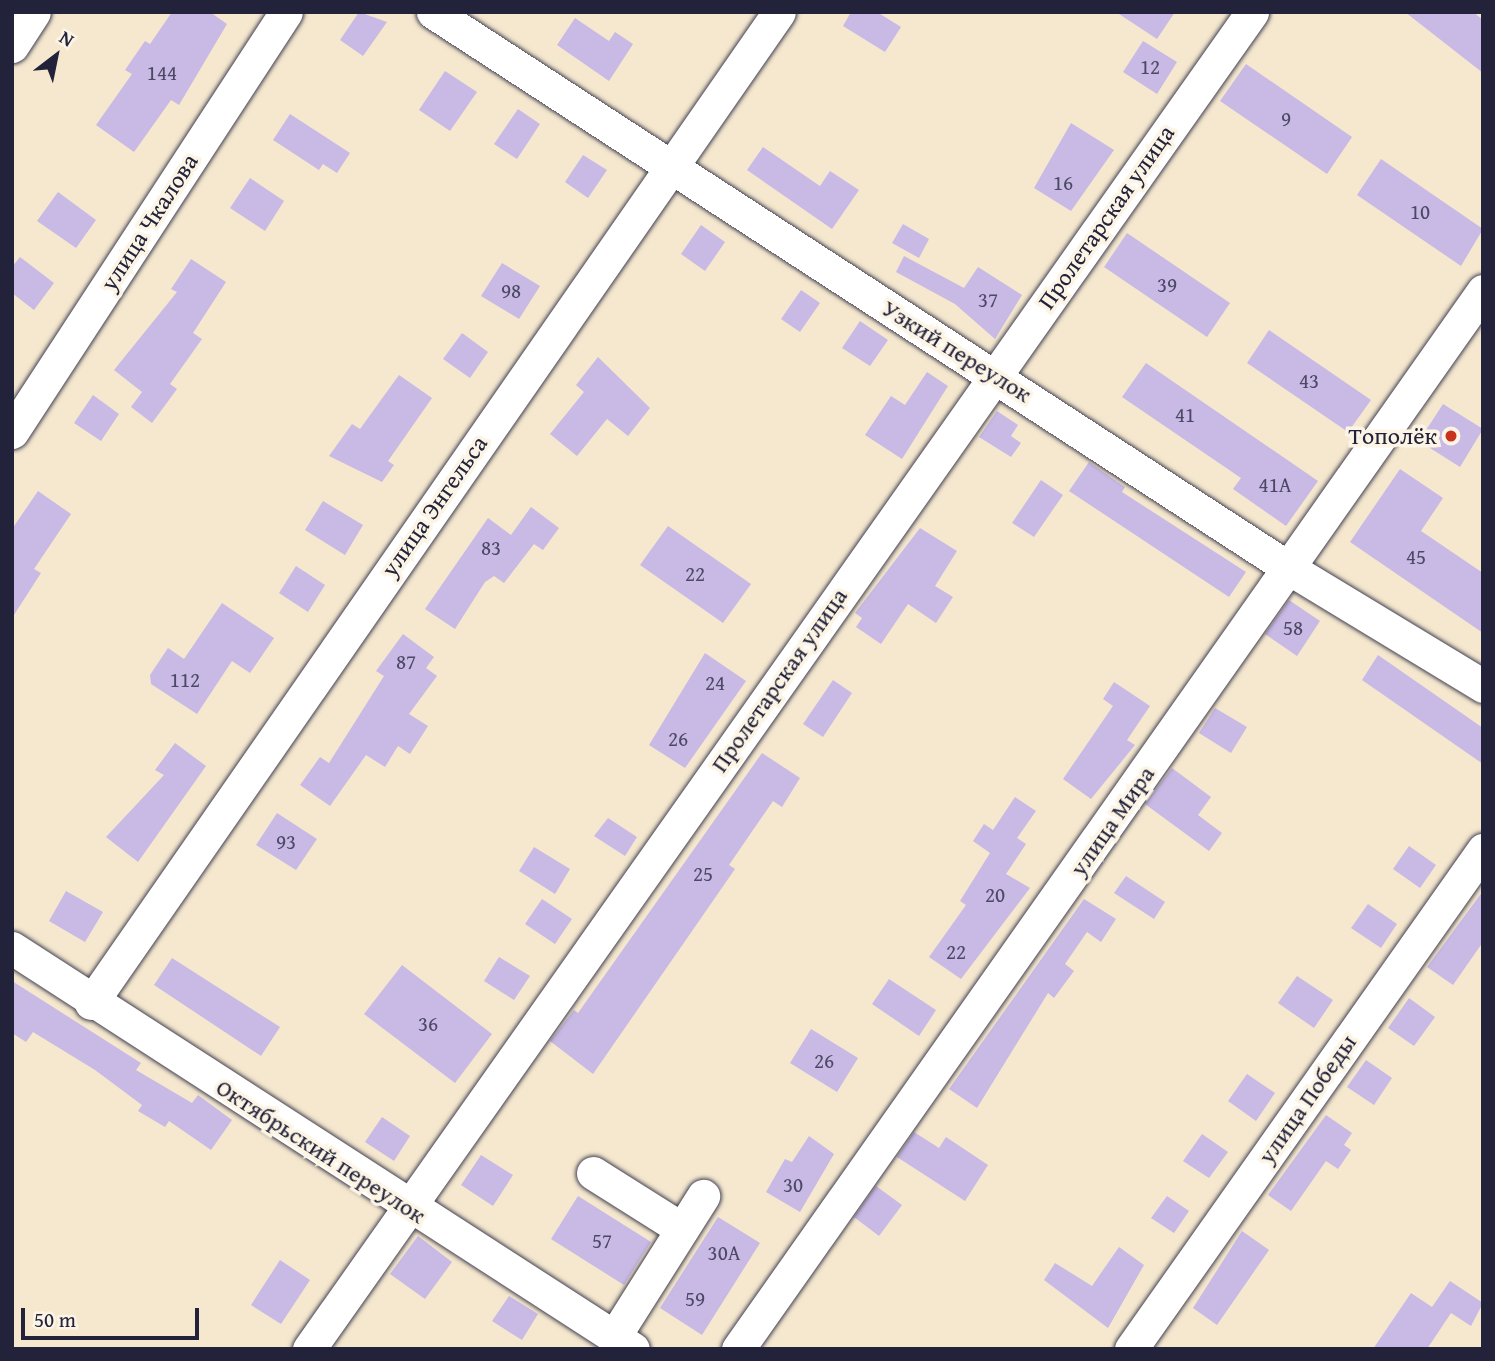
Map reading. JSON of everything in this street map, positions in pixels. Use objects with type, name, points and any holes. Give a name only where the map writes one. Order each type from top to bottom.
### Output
[{"type":"street","points":[[12,46],[34,12]]},
{"type":"street","name":"улица Чкалова","points":[[12,432],[286,12]]},
{"type":"street","name":"Узкий переулок","points":[[433,12],[666,168],[994,374],[1290,569],[1483,686]]},
{"type":"street","name":"улица Энгельса","points":[[91,1003],[666,168],[779,12]]},
{"type":"street","name":"Пролетарская улица","points":[[309,1349],[994,374],[1252,12]]},
{"type":"street","name":"улица Мира","points":[[738,1349],[1290,569],[1483,291]]},
{"type":"street","name":"улица Победы","points":[[1130,1349],[1483,850]]},
{"type":"street","name":"Октябрьский переулок","points":[[12,948],[91,1003],[408,1208],[624,1343]]},
{"type":"street","points":[[593,1173],[682,1229]]},
{"type":"street","points":[[624,1343],[682,1229],[703,1196]]},
{"type":"building","points":[[172,12],[210,12],[227,24],[179,105],[171,100],[134,152],[96,125],[132,74],[125,70],[145,41],[150,44]]},
{"type":"building","points":[[359,12],[387,22],[363,56],[340,40]]},
{"type":"building","points":[[851,12],[877,12],[901,27],[885,52],[843,26]]},
{"type":"building","points":[[1116,12],[1175,12],[1157,39]]},
{"type":"building","points":[[1405,12],[1473,12],[1483,20],[1483,73]]},
{"type":"building","points":[[575,18],[609,41],[615,32],[633,44],[609,81],[557,45]]},
{"type":"building","points":[[1143,41],[1177,62],[1157,94],[1123,72]]},
{"type":"building","points":[[1246,64],[1352,137],[1327,174],[1220,101]]},
{"type":"building","points":[[445,71],[477,92],[450,131],[419,110]]},
{"type":"building","points":[[518,109],[540,124],[517,159],[494,144]]},
{"type":"building","points":[[290,114],[350,153],[337,173],[323,164],[319,170],[273,140]]},
{"type":"building","points":[[1071,123],[1114,150],[1071,211],[1034,188]]},
{"type":"building","points":[[763,147],[820,186],[830,171],[859,190],[832,229],[747,170]]},
{"type":"building","points":[[583,155],[607,170],[588,198],[565,182]]},
{"type":"building","points":[[1381,159],[1483,229],[1461,266],[1357,195]]},
{"type":"building","points":[[250,178],[284,201],[265,231],[230,208]]},
{"type":"building","points":[[58,192],[96,220],[76,248],[37,221]]},
{"type":"building","points":[[903,224],[929,239],[919,258],[892,243]]},
{"type":"building","points":[[701,225],[725,242],[705,271],[681,254]]},
{"type":"building","points":[[1127,233],[1230,303],[1207,337],[1104,267]]},
{"type":"building","points":[[904,256],[964,288],[978,267],[1022,295],[995,339],[955,304],[896,272]]},
{"type":"building","points":[[20,257],[54,283],[34,310],[12,293],[12,267]]},
{"type":"building","points":[[191,259],[226,282],[193,333],[202,339],[170,384],[177,389],[152,423],[131,407],[142,392],[114,370],[177,292],[171,289]]},
{"type":"building","points":[[502,263],[540,286],[519,319],[481,296]]},
{"type":"building","points":[[801,290],[820,303],[800,332],[781,319]]},
{"type":"building","points":[[860,321],[888,340],[870,366],[842,348]]},
{"type":"building","points":[[1269,330],[1371,400],[1348,432],[1247,363]]},
{"type":"building","points":[[462,333],[488,352],[470,378],[443,359]]},
{"type":"building","points":[[598,357],[650,408],[628,436],[607,419],[577,456],[550,434],[584,392],[576,385]]},
{"type":"building","points":[[1146,363],[1318,481],[1286,526],[1233,489],[1241,478],[1122,397]]},
{"type":"building","points":[[927,372],[948,386],[902,459],[865,435],[891,396],[905,405]]},
{"type":"building","points":[[399,375],[432,398],[388,461],[394,465],[382,482],[329,456],[352,424],[360,429]]},
{"type":"building","points":[[93,395],[119,414],[101,441],[74,423]]},
{"type":"building","name":"Тополёк","points":[[1443,404],[1483,429],[1460,467],[1419,441]]},
{"type":"building","points":[[997,411],[1018,425],[1011,436],[1021,443],[1011,457],[979,437]]},
{"type":"building","points":[[1089,462],[1125,487],[1122,492],[1246,572],[1229,597],[1069,491]]},
{"type":"building","points":[[1400,469],[1443,498],[1421,531],[1483,573],[1483,633],[1350,542]]},
{"type":"building","points":[[1041,480],[1063,495],[1034,537],[1012,523]]},
{"type":"building","points":[[38,491],[71,514],[34,569],[41,573],[12,618],[12,529]]},
{"type":"building","points":[[323,501],[363,525],[345,555],[305,530]]},
{"type":"building","points":[[531,507],[559,528],[543,550],[534,544],[504,583],[494,576],[485,582],[455,629],[425,609],[488,518],[511,535]]},
{"type":"building","points":[[668,526],[751,584],[723,623],[640,565]]},
{"type":"building","points":[[920,528],[957,551],[935,586],[953,597],[936,623],[908,604],[881,644],[856,627],[862,618],[855,613]]},
{"type":"building","points":[[296,566],[325,585],[308,612],[279,593]]},
{"type":"building","points":[[1289,600],[1320,621],[1297,656],[1265,634]]},
{"type":"building","points":[[222,603],[274,638],[250,673],[232,661],[197,714],[151,684],[150,675],[168,648],[184,659]]},
{"type":"building","points":[[403,634],[434,657],[426,668],[437,676],[409,714],[428,726],[410,754],[398,746],[385,767],[366,755],[330,806],[300,785],[320,757],[329,763],[384,676],[376,671]]},
{"type":"building","points":[[705,653],[746,681],[685,768],[649,745]]},
{"type":"building","points":[[1378,655],[1483,728],[1483,764],[1362,680]]},
{"type":"building","points":[[833,680],[852,693],[823,737],[803,724]]},
{"type":"building","points":[[1114,682],[1150,706],[1127,740],[1135,745],[1091,799],[1063,779],[1113,706],[1103,699]]},
{"type":"building","points":[[1215,708],[1247,727],[1231,753],[1199,733]]},
{"type":"building","points":[[175,743],[206,766],[138,862],[106,837],[164,775],[155,770]]},
{"type":"building","points":[[762,753],[800,778],[782,807],[773,801],[729,865],[735,869],[593,1074],[550,1041],[574,1010],[578,1013]]},
{"type":"building","points":[[1172,768],[1211,797],[1198,815],[1222,833],[1209,851],[1145,804]]},
{"type":"building","points":[[1015,797],[1036,811],[1017,838],[1026,844],[1006,874],[1030,888],[961,979],[929,957],[966,905],[960,901],[990,853],[973,841],[984,824],[993,830]]},
{"type":"building","points":[[277,813],[317,839],[296,870],[256,845]]},
{"type":"building","points":[[608,818],[637,837],[625,856],[594,836]]},
{"type":"building","points":[[1409,846],[1436,865],[1420,888],[1393,869]]},
{"type":"building","points":[[534,847],[570,869],[555,894],[519,871]]},
{"type":"building","points":[[1126,876],[1165,902],[1154,919],[1114,893]]},
{"type":"building","points":[[66,891],[103,912],[85,942],[49,921]]},
{"type":"building","points":[[1483,891],[1483,942],[1453,985],[1427,967]]},
{"type":"building","points":[[542,899],[572,919],[555,944],[525,924]]},
{"type":"building","points":[[1084,899],[1116,919],[1101,942],[1087,932],[1065,964],[1074,971],[1054,998],[1048,993],[977,1108],[949,1089]]},
{"type":"building","points":[[1368,904],[1397,924],[1381,948],[1351,928]]},
{"type":"building","points":[[499,957],[530,976],[514,1000],[484,981]]},
{"type":"building","points":[[172,958],[280,1027],[261,1056],[154,985]]},
{"type":"building","points":[[402,965],[492,1034],[455,1083],[364,1014]]},
{"type":"building","points":[[1297,976],[1333,1000],[1314,1028],[1278,1003]]},
{"type":"building","points":[[889,979],[936,1010],[919,1036],[872,1004]]},
{"type":"building","points":[[12,981],[141,1063],[136,1070],[192,1103],[198,1095],[232,1120],[211,1150],[169,1121],[165,1127],[138,1111],[142,1105],[95,1070],[33,1032],[26,1042],[12,1033]]},
{"type":"building","points":[[1409,998],[1435,1017],[1414,1046],[1388,1028]]},
{"type":"building","points":[[811,1029],[858,1058],[837,1092],[790,1063]]},
{"type":"building","points":[[1366,1060],[1392,1078],[1374,1105],[1347,1087]]},
{"type":"building","points":[[1247,1074],[1275,1093],[1256,1121],[1228,1101]]},
{"type":"building","points":[[1326,1115],[1352,1133],[1344,1145],[1351,1150],[1338,1169],[1326,1161],[1291,1211],[1268,1195]]},
{"type":"building","points":[[382,1117],[410,1136],[394,1161],[365,1142]]},
{"type":"building","points":[[914,1132],[939,1148],[946,1137],[988,1165],[965,1201],[897,1157]]},
{"type":"building","points":[[1202,1134],[1228,1152],[1209,1178],[1183,1161]]},
{"type":"building","points":[[809,1136],[834,1154],[800,1212],[766,1192],[785,1159],[792,1162]]},
{"type":"building","points":[[481,1155],[513,1175],[493,1206],[461,1185]]},
{"type":"building","points":[[876,1186],[902,1205],[879,1236],[854,1217]]},
{"type":"building","points":[[578,1196],[651,1242],[624,1285],[551,1239]]},
{"type":"building","points":[[1167,1196],[1189,1211],[1174,1233],[1151,1218]]},
{"type":"building","points":[[718,1217],[760,1243],[702,1335],[660,1308]]},
{"type":"building","points":[[1242,1231],[1269,1250],[1217,1325],[1193,1308]]},
{"type":"building","points":[[418,1236],[452,1262],[425,1299],[390,1274]]},
{"type":"building","points":[[1119,1247],[1144,1265],[1108,1328],[1044,1280],[1055,1263],[1092,1286]]},
{"type":"building","points":[[280,1260],[310,1280],[281,1324],[251,1305]]},
{"type":"building","points":[[1450,1281],[1483,1303],[1471,1326],[1451,1313],[1427,1349],[1373,1349],[1411,1293],[1432,1307]]},
{"type":"building","points":[[509,1296],[538,1314],[522,1340],[492,1321]]},
{"type":"place","name":"Тополёк","points":[[1451,436]]}]
